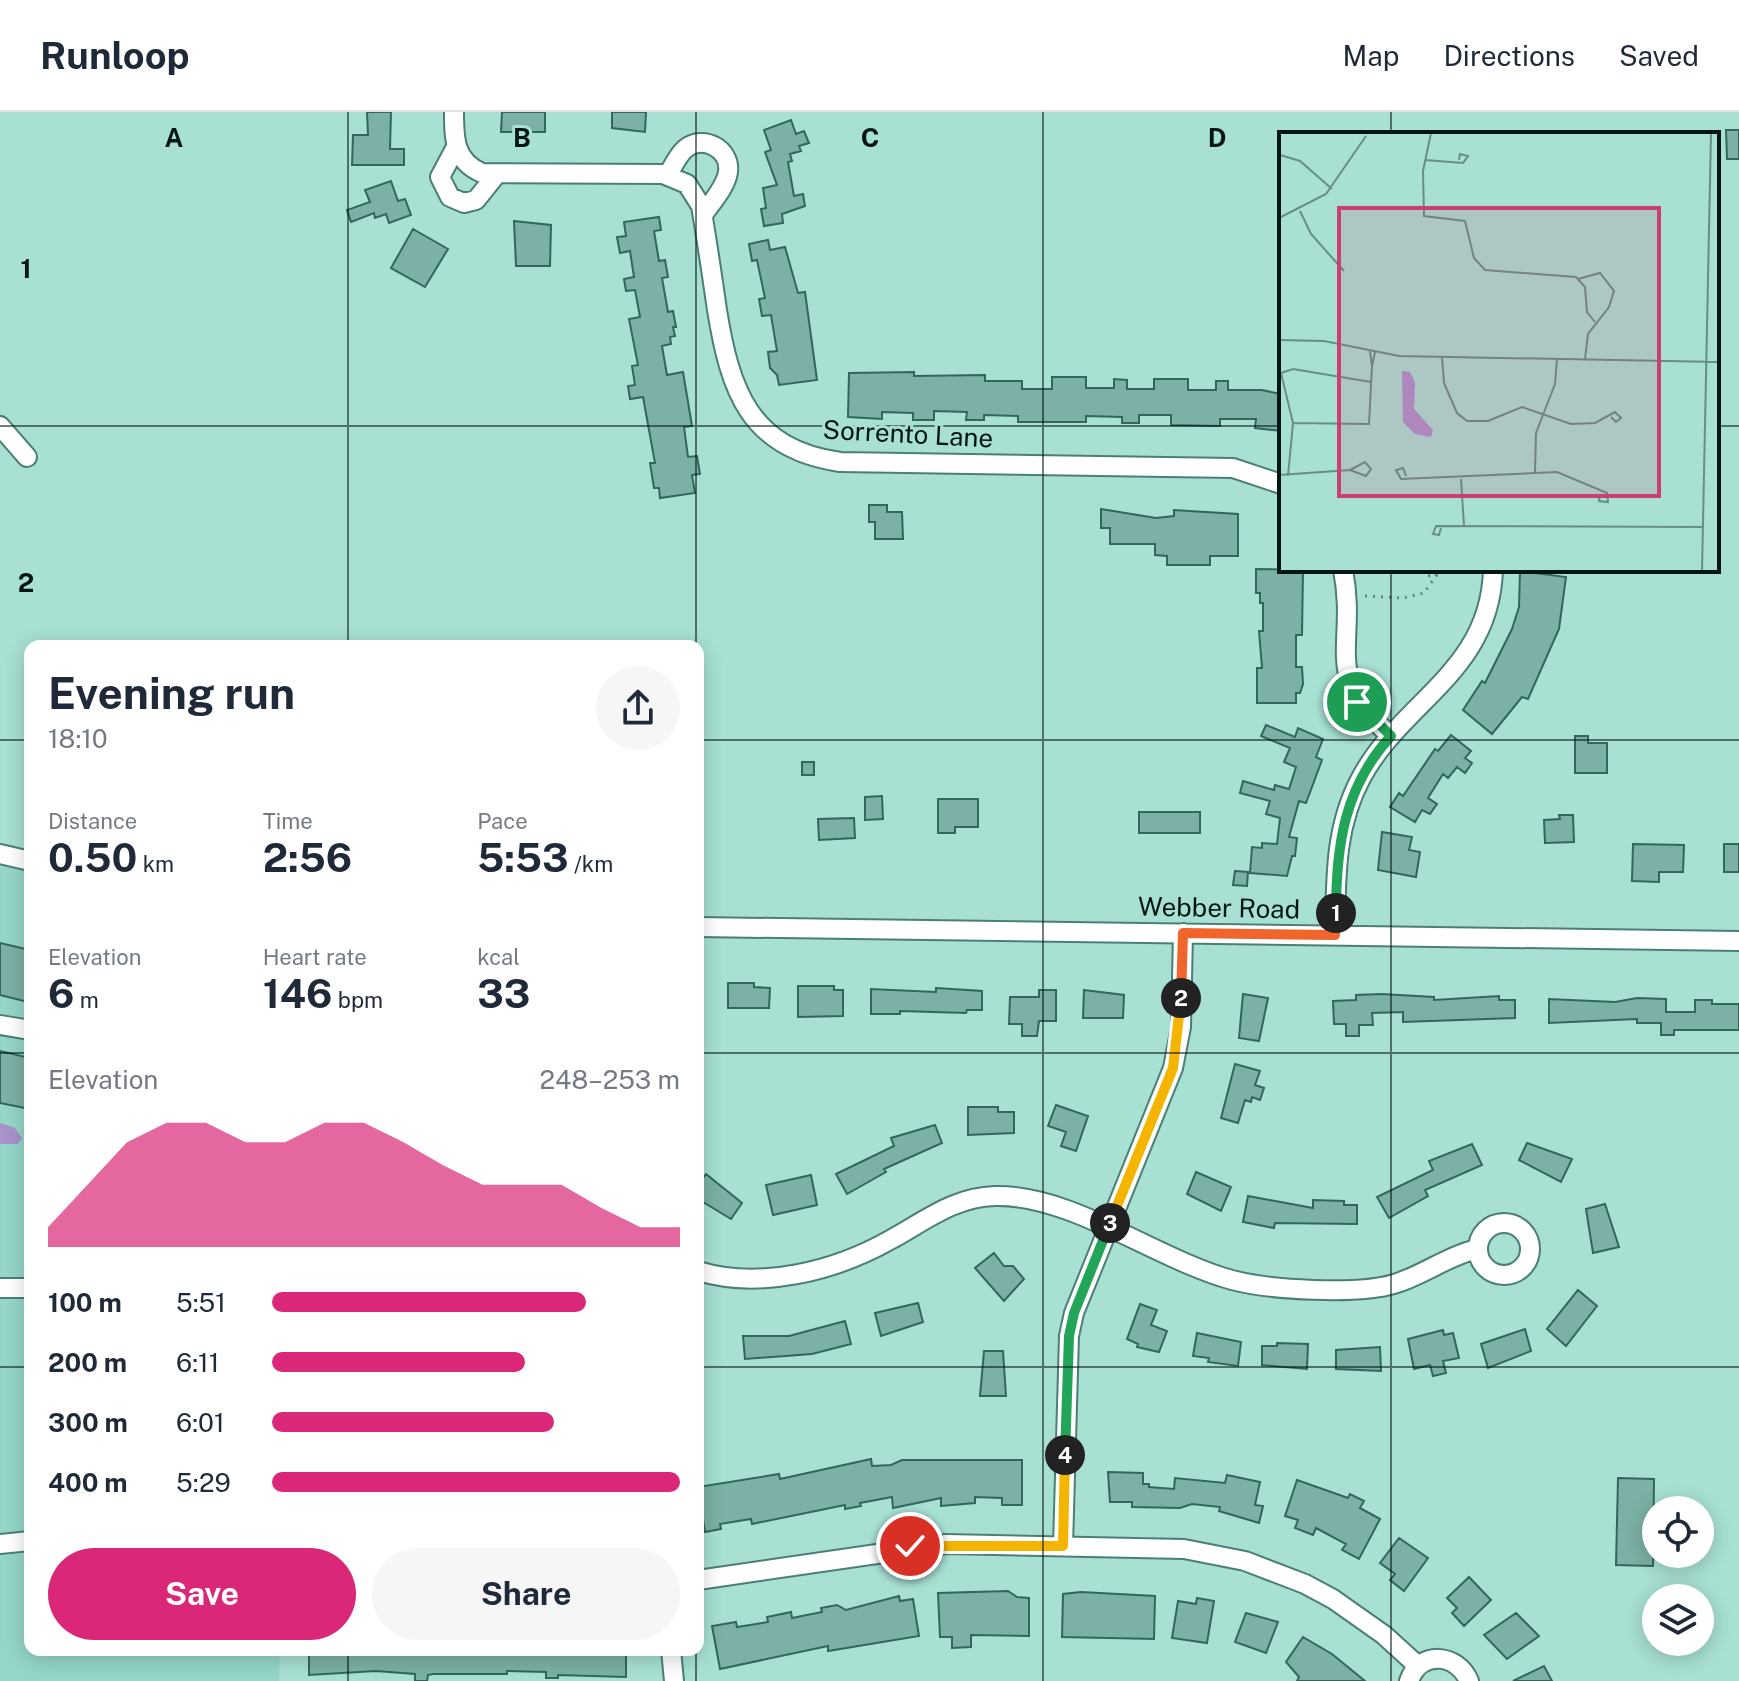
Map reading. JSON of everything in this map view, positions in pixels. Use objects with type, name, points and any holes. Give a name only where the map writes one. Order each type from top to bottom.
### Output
[{"type":"street","points":[[454,112],[456,147],[440,177],[450,197],[464,203],[476,200],[496,175]]},
{"type":"street","points":[[456,147],[470,166],[496,175],[668,175],[681,153],[691,145],[706,143],[722,151],[728,162],[728,175],[703,215]]},
{"type":"street","name":"Sorrento Lane","points":[[668,175],[691,188],[700,201],[725,357],[733,386],[759,424],[796,450],[840,462],[1233,468],[1279,483]]},
{"type":"street","points":[[0,426],[27,457]]},
{"type":"street","points":[[1343,572],[1347,677],[1362,710],[1391,736]]},
{"type":"street","points":[[1335,935],[1336,870],[1343,823],[1360,779],[1391,736],[1438,690],[1468,651],[1488,605],[1493,572]]},
{"type":"street","points":[[0,854],[24,860]]},
{"type":"street","name":"Webber Road","points":[[704,927],[1739,941]]},
{"type":"street","points":[[1063,1546],[1069,1336],[1074,1313],[1177,1055],[1183,933]]},
{"type":"street","points":[[0,1025],[24,1029]]},
{"type":"street","points":[[704,1272],[730,1278],[758,1278],[811,1270],[863,1253],[959,1202],[994,1196],[1042,1202],[1231,1280],[1277,1287],[1368,1288],[1392,1285],[1456,1254],[1477,1249]]},
{"type":"street","points":[[0,1288],[24,1288]]},
{"type":"street","points":[[0,1544],[24,1542]]},
{"type":"street","points":[[704,1579],[910,1546],[1184,1549],[1276,1572],[1333,1599],[1384,1635],[1414,1674],[1427,1660],[1448,1659],[1457,1664],[1469,1681]]},
{"type":"street","points":[[672,1656],[674,1681]]},
{"type":"path","points":[[1365,596],[1413,596],[1430,587],[1439,572]]},
{"type":"shaded area","points":[[0,861],[24,866],[24,1656],[280,1656],[279,1681],[0,1681]]},
{"type":"shaded area","points":[[0,1123],[15,1128],[22,1138],[18,1144],[0,1144]]},
{"type":"building","points":[[367,112],[391,112],[390,149],[404,149],[404,165],[352,165],[353,135],[368,135]]},
{"type":"building","points":[[502,112],[545,112],[545,132],[501,132]]},
{"type":"building","points":[[612,112],[646,112],[645,132],[612,128]]},
{"type":"building","points":[[791,120],[796,134],[804,131],[809,143],[799,146],[801,151],[790,154],[792,161],[788,162],[794,196],[803,194],[805,206],[782,214],[783,223],[764,226],[761,209],[766,208],[763,188],[777,185],[765,152],[771,150],[764,130]]},
{"type":"building","points":[[1726,130],[1739,130],[1739,159],[1727,159]]},
{"type":"building","points":[[391,181],[398,201],[405,199],[411,215],[389,223],[386,214],[375,218],[374,213],[351,222],[347,210],[370,202],[365,190]]},
{"type":"building","points":[[659,217],[661,230],[654,231],[659,261],[665,260],[668,277],[662,278],[668,312],[673,311],[676,327],[673,327],[675,336],[670,337],[671,344],[662,346],[667,375],[683,372],[692,426],[684,427],[688,457],[697,456],[700,474],[692,475],[695,493],[660,498],[659,488],[654,488],[650,463],[655,463],[643,397],[630,399],[628,386],[635,385],[632,366],[638,365],[629,319],[640,317],[635,290],[626,291],[624,279],[634,277],[630,251],[620,253],[617,237],[626,236],[624,222]]},
{"type":"building","points":[[514,221],[551,225],[550,266],[516,266]]},
{"type":"building","points":[[413,229],[448,249],[425,287],[391,268]]},
{"type":"building","points":[[768,240],[770,250],[785,247],[798,293],[805,292],[817,380],[779,385],[777,375],[770,368],[768,352],[777,351],[771,315],[762,316],[759,299],[765,298],[757,260],[752,261],[749,244]]},
{"type":"building","points":[[849,373],[985,375],[985,381],[1022,381],[1022,389],[1052,389],[1052,377],[1086,377],[1086,388],[1114,388],[1114,379],[1127,380],[1127,389],[1154,389],[1154,379],[1188,379],[1188,390],[1216,390],[1216,381],[1228,381],[1228,390],[1279,394],[1279,431],[1255,428],[1256,419],[1220,419],[1220,426],[1171,425],[1171,415],[1139,415],[1139,423],[1122,423],[1122,417],[1086,416],[1086,422],[1018,422],[1018,416],[984,415],[984,420],[966,420],[967,412],[934,411],[934,420],[913,420],[913,413],[882,412],[882,419],[848,417]]},
{"type":"building","points":[[869,505],[887,505],[887,512],[902,512],[903,539],[875,539],[875,522],[869,522]]},
{"type":"building","points":[[1101,509],[1156,518],[1174,516],[1174,510],[1238,514],[1238,556],[1210,556],[1210,565],[1167,565],[1167,556],[1155,555],[1155,544],[1110,544],[1110,528],[1101,528]]},
{"type":"building","points":[[1256,569],[1303,572],[1302,635],[1296,635],[1296,667],[1302,667],[1303,684],[1300,693],[1296,693],[1296,703],[1257,703],[1257,668],[1262,668],[1259,631],[1263,631],[1263,603],[1260,603],[1260,593],[1256,593]]},
{"type":"building","points":[[1520,572],[1566,577],[1559,629],[1528,699],[1522,697],[1492,734],[1463,710],[1482,681],[1485,683],[1512,629],[1519,607]]},
{"type":"building","points":[[1266,725],[1295,737],[1298,728],[1323,739],[1316,757],[1322,760],[1306,803],[1299,801],[1289,837],[1297,838],[1295,856],[1292,856],[1287,876],[1250,873],[1252,847],[1262,848],[1262,843],[1277,844],[1280,818],[1266,814],[1270,801],[1240,793],[1243,781],[1274,790],[1275,785],[1289,789],[1296,767],[1284,762],[1290,748],[1261,736]]},
{"type":"building","points":[[1451,735],[1471,751],[1465,758],[1472,763],[1465,773],[1457,767],[1448,778],[1443,774],[1428,798],[1437,804],[1430,814],[1422,810],[1415,822],[1390,807],[1399,793],[1403,796],[1435,749],[1438,751]]},
{"type":"building","points":[[1575,736],[1588,736],[1588,743],[1607,743],[1607,773],[1575,773]]},
{"type":"building","points":[[802,762],[814,762],[814,775],[802,775]]},
{"type":"building","points":[[882,796],[883,819],[865,820],[865,797]]},
{"type":"building","points":[[938,799],[978,799],[978,827],[955,827],[955,833],[938,833]]},
{"type":"building","points":[[1139,812],[1200,812],[1200,833],[1139,833]]},
{"type":"building","points":[[1559,815],[1573,815],[1574,842],[1545,843],[1544,820],[1560,819]]},
{"type":"building","points":[[854,818],[855,838],[819,840],[818,819]]},
{"type":"building","points":[[1382,832],[1412,837],[1409,850],[1420,852],[1416,877],[1378,870]]},
{"type":"building","points":[[1633,844],[1684,845],[1683,872],[1659,872],[1659,882],[1632,881]]},
{"type":"building","points":[[1724,844],[1739,844],[1739,872],[1724,872]]},
{"type":"building","points":[[1235,871],[1248,872],[1247,886],[1233,885]]},
{"type":"building","points":[[0,943],[24,949],[24,1001],[0,995]]},
{"type":"building","points":[[728,983],[754,983],[754,987],[770,988],[769,1008],[728,1008]]},
{"type":"building","points":[[798,986],[834,986],[834,990],[843,990],[843,1016],[798,1017]]},
{"type":"building","points":[[936,988],[982,991],[982,1010],[967,1010],[966,1013],[900,1011],[900,1014],[871,1014],[871,989],[936,992]]},
{"type":"building","points":[[1039,990],[1056,990],[1056,1021],[1039,1021],[1037,1036],[1022,1036],[1022,1024],[1009,1024],[1010,997],[1039,997]]},
{"type":"building","points":[[1084,990],[1124,995],[1123,1018],[1083,1018]]},
{"type":"building","points":[[1243,994],[1268,998],[1259,1041],[1239,1038]]},
{"type":"building","points":[[1356,995],[1434,997],[1434,1000],[1499,996],[1499,1000],[1515,1000],[1515,1018],[1403,1022],[1403,1012],[1372,1013],[1373,1025],[1359,1025],[1359,1036],[1346,1036],[1346,1024],[1334,1024],[1333,1001],[1356,1000]]},
{"type":"building","points":[[1637,998],[1666,999],[1666,1012],[1695,1012],[1695,1000],[1712,1000],[1712,1004],[1739,1004],[1739,1030],[1674,1030],[1674,1035],[1661,1035],[1661,1023],[1637,1023],[1637,1019],[1549,1023],[1549,999],[1615,1002]]},
{"type":"building","points":[[0,1051],[24,1057],[24,1108],[0,1103]]},
{"type":"building","points":[[1235,1064],[1260,1071],[1255,1085],[1264,1088],[1260,1100],[1252,1097],[1251,1102],[1245,1100],[1238,1123],[1221,1118]]},
{"type":"building","points":[[1056,1105],[1088,1116],[1076,1151],[1061,1146],[1066,1132],[1048,1126]]},
{"type":"building","points":[[968,1107],[998,1107],[998,1112],[1014,1112],[1014,1133],[968,1135]]},
{"type":"building","points":[[935,1125],[942,1143],[884,1169],[886,1172],[847,1194],[836,1174],[894,1146],[891,1138]]},
{"type":"building","points":[[1527,1143],[1572,1159],[1561,1182],[1519,1160]]},
{"type":"building","points":[[1472,1144],[1482,1165],[1425,1190],[1428,1196],[1389,1218],[1377,1197],[1433,1170],[1429,1161]]},
{"type":"building","points":[[1196,1172],[1231,1187],[1221,1211],[1187,1194]]},
{"type":"building","points":[[706,1174],[742,1203],[731,1219],[704,1203]]},
{"type":"building","points":[[811,1175],[817,1205],[773,1215],[766,1185]]},
{"type":"building","points":[[1248,1196],[1313,1208],[1313,1200],[1344,1201],[1344,1205],[1357,1205],[1357,1224],[1275,1223],[1274,1228],[1243,1222]]},
{"type":"building","points":[[1605,1204],[1619,1247],[1593,1253],[1586,1209]]},
{"type":"building","points":[[994,1253],[1004,1266],[1013,1266],[1024,1279],[1004,1301],[975,1268]]},
{"type":"building","points":[[1578,1290],[1597,1306],[1566,1346],[1547,1329]]},
{"type":"building","points":[[918,1303],[923,1322],[881,1336],[875,1313]]},
{"type":"building","points":[[1140,1304],[1157,1310],[1151,1325],[1167,1331],[1159,1352],[1137,1347],[1138,1344],[1127,1339]]},
{"type":"building","points":[[845,1321],[851,1344],[812,1354],[745,1359],[743,1336],[789,1336]]},
{"type":"building","points":[[1525,1329],[1531,1351],[1488,1368],[1481,1344]]},
{"type":"building","points":[[1443,1330],[1444,1335],[1453,1333],[1459,1358],[1443,1361],[1446,1373],[1433,1376],[1430,1365],[1414,1369],[1408,1339]]},
{"type":"building","points":[[1197,1333],[1241,1342],[1238,1366],[1208,1362],[1209,1358],[1193,1356]]},
{"type":"building","points":[[1277,1343],[1308,1344],[1307,1369],[1262,1365],[1262,1346],[1277,1346]]},
{"type":"building","points":[[1380,1347],[1381,1371],[1336,1369],[1336,1350]]},
{"type":"building","points":[[984,1351],[1003,1351],[1006,1396],[980,1396]]},
{"type":"building","points":[[871,1459],[872,1466],[891,1465],[902,1460],[1022,1460],[1022,1505],[1002,1505],[1002,1498],[975,1497],[975,1503],[941,1506],[941,1498],[893,1508],[892,1497],[860,1503],[861,1506],[845,1509],[845,1505],[752,1524],[751,1519],[720,1524],[721,1529],[705,1532],[704,1486],[779,1474],[780,1479]]},
{"type":"building","points":[[1108,1472],[1143,1473],[1143,1484],[1174,1489],[1175,1478],[1225,1483],[1227,1475],[1260,1482],[1255,1505],[1263,1506],[1259,1523],[1219,1511],[1220,1507],[1192,1504],[1180,1508],[1132,1507],[1132,1502],[1110,1502]]},
{"type":"building","points":[[1618,1478],[1654,1479],[1654,1496],[1642,1496],[1642,1566],[1616,1565]]},
{"type":"building","points":[[1297,1480],[1348,1498],[1350,1494],[1364,1501],[1360,1508],[1380,1519],[1359,1559],[1342,1550],[1346,1544],[1316,1528],[1313,1535],[1295,1528],[1298,1520],[1285,1516]]},
{"type":"building","points":[[1399,1538],[1428,1558],[1404,1591],[1390,1580],[1395,1574],[1380,1563]]},
{"type":"building","points":[[1469,1577],[1491,1600],[1464,1626],[1452,1613],[1457,1608],[1447,1598]]},
{"type":"building","points":[[1008,1591],[1017,1597],[1029,1598],[1029,1636],[971,1635],[971,1647],[952,1648],[952,1637],[940,1637],[938,1593]]},
{"type":"building","points":[[1063,1594],[1155,1596],[1154,1639],[1062,1637]]},
{"type":"building","points":[[899,1596],[900,1601],[913,1599],[919,1636],[828,1651],[828,1646],[720,1669],[712,1626],[736,1622],[737,1627],[768,1622],[767,1617],[791,1612],[792,1618],[822,1612],[821,1608],[837,1605],[846,1610]]},
{"type":"building","points":[[1197,1598],[1214,1601],[1207,1643],[1172,1638],[1178,1601],[1196,1604]]},
{"type":"building","points":[[1246,1613],[1278,1622],[1266,1653],[1235,1642]]},
{"type":"building","points":[[1516,1613],[1539,1636],[1507,1659],[1484,1635]]},
{"type":"building","points":[[1303,1637],[1332,1654],[1365,1681],[1297,1681],[1299,1677],[1286,1662]]},
{"type":"building","points":[[309,1656],[626,1656],[626,1677],[558,1675],[558,1678],[546,1678],[546,1672],[507,1671],[507,1674],[433,1674],[428,1675],[427,1681],[415,1681],[415,1674],[376,1671],[309,1675]]},
{"type":"building","points":[[1544,1666],[1552,1681],[1513,1681]]},
{"type":"route","points":[[910,1546],[1063,1546],[1069,1336],[1074,1313],[1177,1055],[1181,1027],[1183,933],[1335,935],[1336,870],[1343,823],[1360,779],[1391,736],[1357,702]]}]
